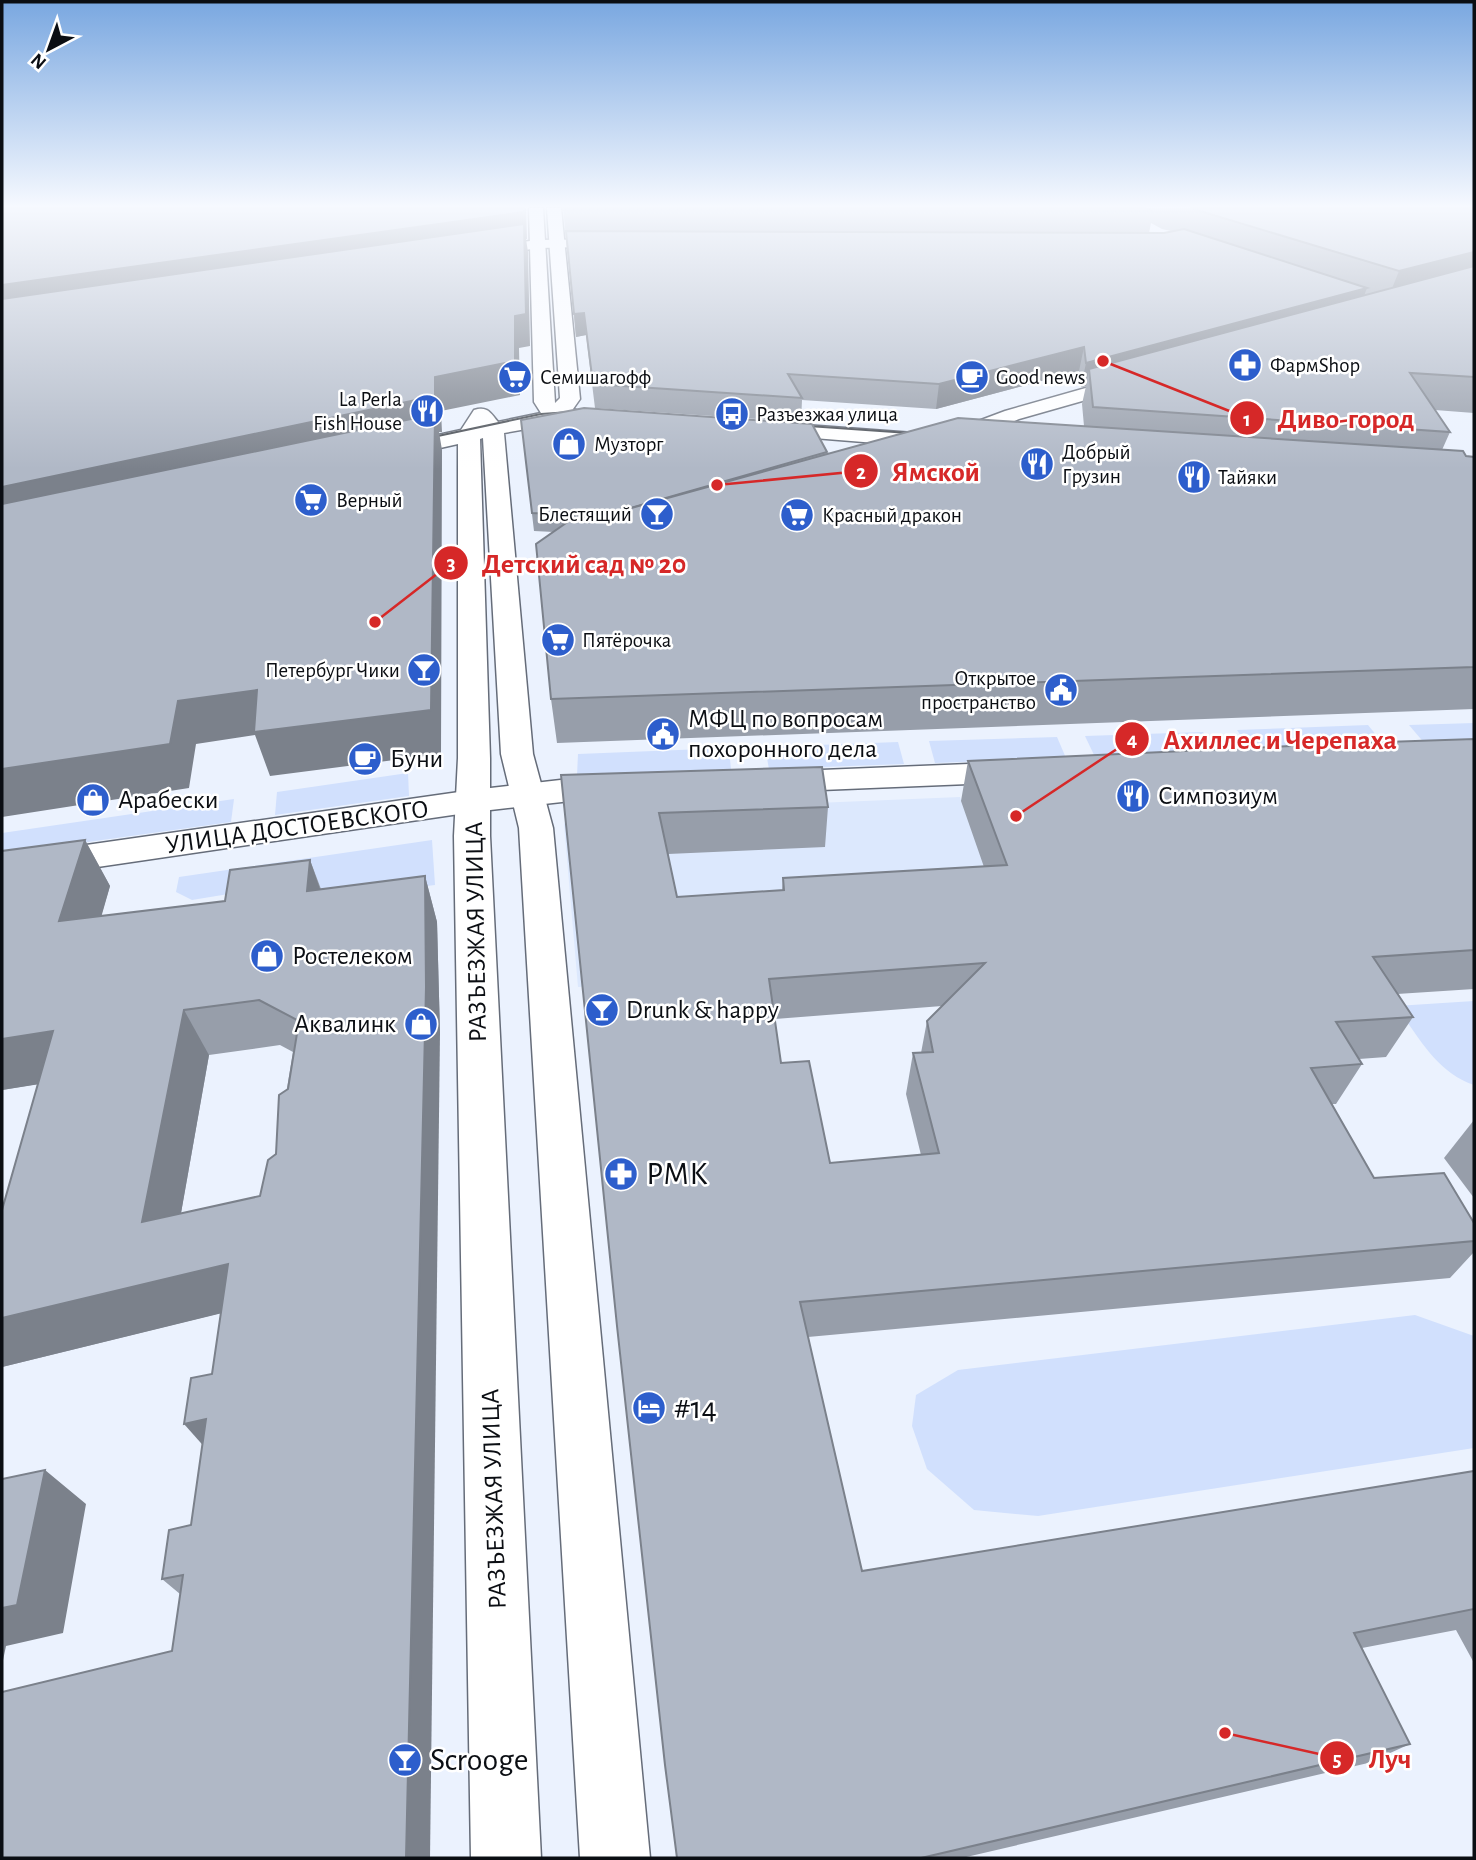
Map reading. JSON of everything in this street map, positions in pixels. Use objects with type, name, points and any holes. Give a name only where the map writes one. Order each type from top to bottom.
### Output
[{"type":"street","points":[[541,295],[549,410]]},
{"type":"street","points":[[561,295],[570,399]]},
{"type":"street","points":[[896,460],[942,431],[1145,371],[990,435]]},
{"type":"street","points":[[371,447],[549,410],[594,407],[570,399],[549,410]]},
{"type":"street","points":[[750,418],[990,435],[1039,429]]},
{"type":"street","name":"РАЗЪЕЗЖАЯ УЛИЦА","points":[[481,426],[502,562],[517,754],[536,828],[615,1858]]},
{"type":"street","name":"РАЗЪЕЗЖАЯ УЛИЦА","points":[[502,562],[473,802],[472,836],[506,1858]]},
{"type":"street","points":[[737,783],[1054,771]]},
{"type":"street","name":"УЛИЦА ДОСТОЕВСКОГО","points":[[2,869],[527,794],[569,789],[639,787]]},
{"type":"shaded area","points":[[1474,723],[1474,743],[1426,745],[1409,725]]},
{"type":"shaded area","points":[[1368,725],[1385,746],[1251,751],[1237,730]]},
{"type":"shaded area","points":[[1203,732],[1216,753],[1095,757],[1085,736]]},
{"type":"shaded area","points":[[1057,737],[1066,758],[935,763],[929,741]]},
{"type":"shaded area","points":[[898,742],[904,764],[769,769],[765,747]]},
{"type":"shaded area","points":[[729,748],[731,770],[577,776],[578,754]]},
{"type":"shaded area","points":[[408,773],[409,796],[275,815],[277,792]]},
{"type":"shaded area","points":[[960,797],[1019,964],[578,987],[564,824],[576,813]]},
{"type":"shaded area","points":[[234,799],[231,822],[2,854],[2,833]]},
{"type":"shaded area","points":[[432,840],[435,885],[277,904],[278,886],[192,900],[176,892],[179,877]]},
{"type":"shaded area","points":[[1474,1001],[1474,1085],[1449,1072],[1439,1063],[1396,1006]]},
{"type":"shaded area","points":[[1415,1315],[1474,1336],[1474,1448],[1038,1516],[974,1510],[927,1469],[912,1426],[916,1395],[958,1370]]},
{"type":"building","points":[[31,295],[526,295],[526,314],[515,316],[515,361],[435,377],[435,396],[2,487],[2,299]]},
{"type":"building","points":[[572,295],[1342,295],[1086,363],[1084,347],[939,384],[788,374],[802,398],[593,384],[584,313],[574,314]]},
{"type":"building","points":[[1366,295],[1474,295],[1474,377],[1410,373],[1450,432],[1093,407],[1089,369]]},
{"type":"building","points":[[584,408],[812,424],[827,452],[606,515],[532,513],[521,420]]},
{"type":"building","points":[[435,414],[431,710],[254,732],[257,690],[178,701],[170,744],[2,769],[2,504]]},
{"type":"building","points":[[958,418],[1463,451],[1466,456],[1474,457],[1474,667],[551,699],[536,544],[569,521],[606,515]]},
{"type":"building","points":[[1474,739],[1474,950],[1373,957],[1413,1017],[1336,1022],[1362,1064],[1311,1068],[1374,1178],[1444,1173],[1474,1223],[1474,1241],[800,1302],[862,1571],[1474,1471],[1474,1609],[1354,1633],[1410,1744],[921,1858],[677,1858],[617,1326],[561,775],[822,767],[828,807],[659,813],[677,897],[784,890],[783,878],[1007,865],[968,761]],"holes":[[[985,963],[927,1021],[933,1052],[913,1053],[939,1153],[830,1163],[809,1061],[781,1063],[769,979]]]},
{"type":"building","points":[[85,840],[59,921],[225,901],[230,870],[310,860],[307,891],[425,876],[426,987],[406,1858],[2,1858],[2,1692],[172,1651],[183,1575],[162,1579],[169,1530],[191,1525],[206,1419],[184,1424],[191,1378],[212,1374],[228,1264],[2,1318],[2,1210],[53,1031],[2,1039],[2,851]],"holes":[[[259,1000],[299,1021],[288,1089],[279,1095],[276,1154],[268,1160],[260,1196],[142,1222],[184,1010]]]},
{"type":"building","points":[[45,1470],[17,1605],[2,1608],[2,1479]]},
{"type":"tram line","points":[[419,440],[541,414],[584,411]]},
{"type":"tram line","points":[[794,425],[923,434]]},
{"type":"place","name":"Диво-город","points":[[1103,361]]},
{"type":"place","name":"ФармShop","points":[[1245,365]]},
{"type":"place","name":"Семишагофф","points":[[515,377]]},
{"type":"place","name":"Good news","points":[[972,377]]},
{"type":"place","name":"La Perla Fish House","points":[[427,411]]},
{"type":"place","name":"Разъезжая улица","points":[[732,414]]},
{"type":"place","name":"Музторг","points":[[569,444]]},
{"type":"place","name":"Добрый Грузин","points":[[1037,464]]},
{"type":"place","name":"Тайяки","points":[[1194,477]]},
{"type":"place","name":"Ямской","points":[[717,485]]},
{"type":"place","name":"Верный","points":[[311,500]]},
{"type":"place","name":"Блестящий","points":[[657,514]]},
{"type":"place","name":"Красный дракон","points":[[797,515]]},
{"type":"place","name":"Детский сад № 20","points":[[375,622]]},
{"type":"place","name":"Пятёрочка","points":[[558,640]]},
{"type":"place","name":"Петербург Чики","points":[[424,670]]},
{"type":"place","name":"Открытое пространство","points":[[1061,690]]},
{"type":"place","name":"МФЦ по вопросам похоронного дела","points":[[663,734]]},
{"type":"place","name":"Буни","points":[[365,759]]},
{"type":"place","name":"Симпозиум","points":[[1133,796]]},
{"type":"place","name":"Арабески","points":[[93,800]]},
{"type":"place","name":"Ахиллес и Черепаха","points":[[1016,816]]},
{"type":"place","name":"Ростелеком","points":[[267,956]]},
{"type":"place","name":"Drunk & happy","points":[[602,1010]]},
{"type":"place","name":"Аквалинк","points":[[421,1024]]},
{"type":"place","name":"РМК","points":[[621,1174]]},
{"type":"place","name":"#14","points":[[649,1408]]},
{"type":"place","name":"Луч","points":[[1225,1733]]},
{"type":"place","name":"Scrooge","points":[[405,1760]]}]
